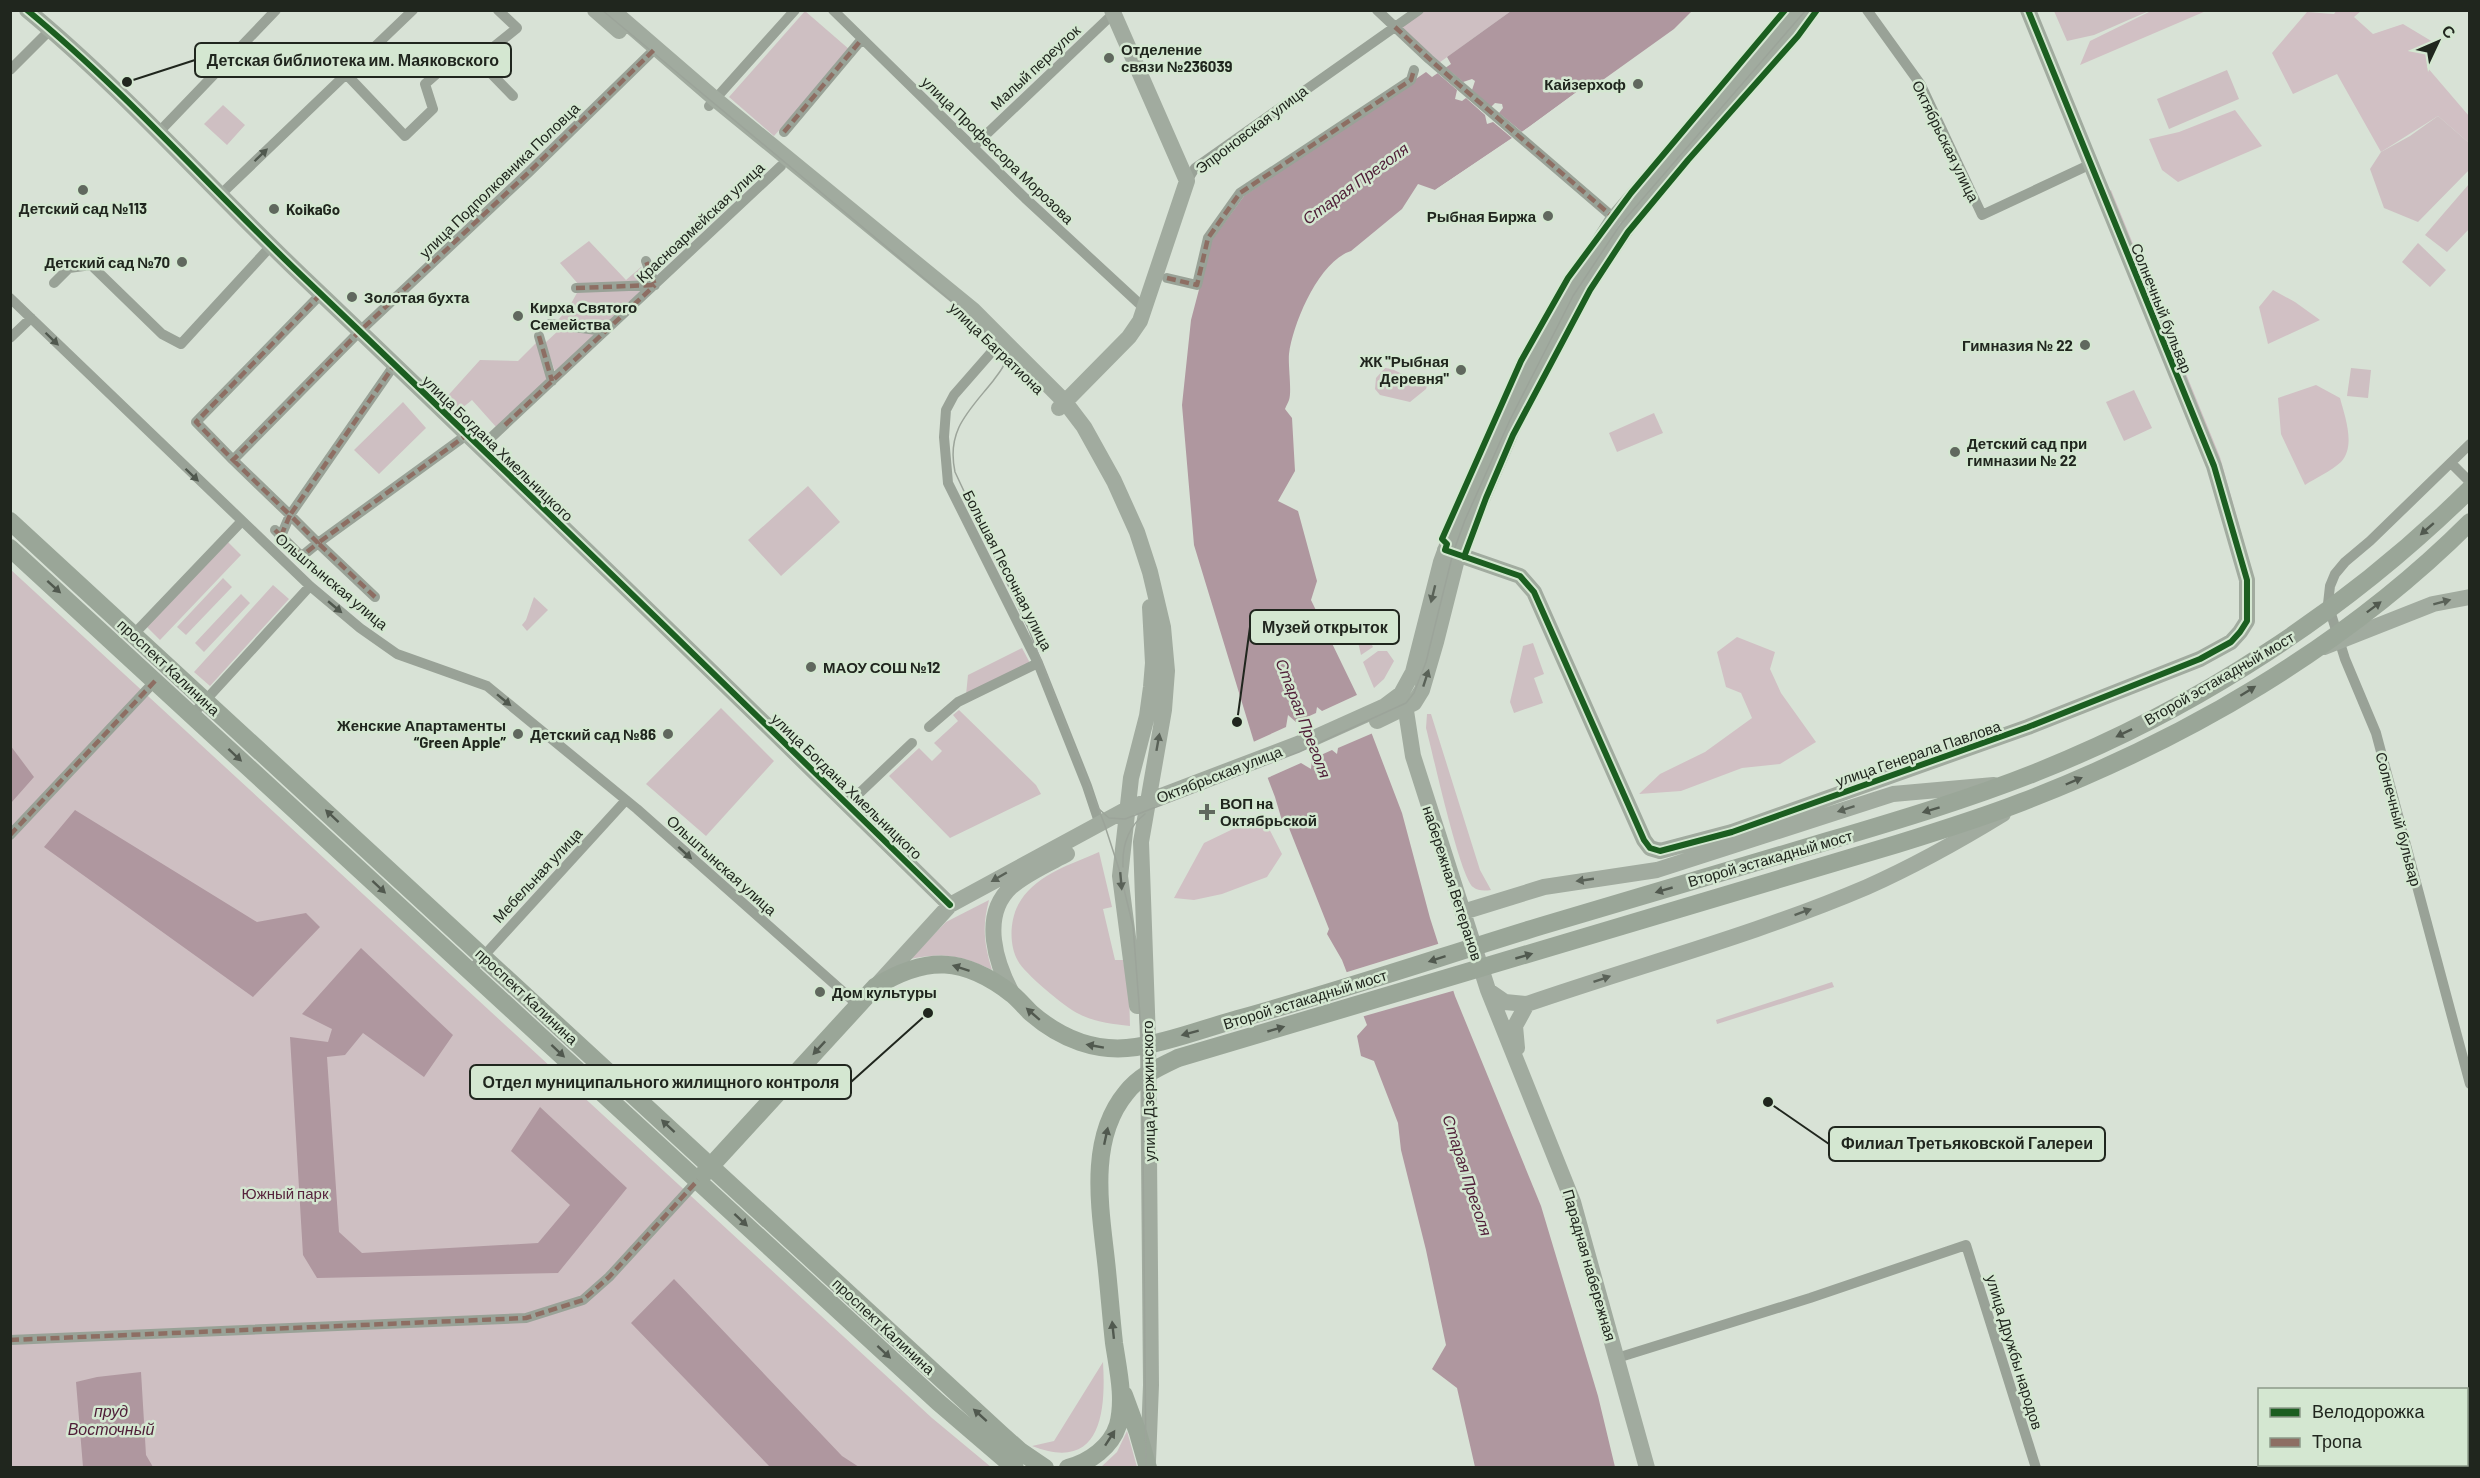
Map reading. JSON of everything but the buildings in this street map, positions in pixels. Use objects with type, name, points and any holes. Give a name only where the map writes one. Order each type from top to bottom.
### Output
[{"type":"main road","name":"улица Богдана Хмельницкого","points":[[27,10],[91,65],[219,196],[468,434],[950,905]]},
{"type":"main road","name":"улица Багратиона","points":[[595,10],[652,52],[973,310],[1084,427],[1122,497],[1150,572],[1163,627],[1167,670],[1164,710],[1148,807]]},
{"type":"main road","name":"улица Багратиона","points":[[612,10],[652,52]]},
{"type":"main road","name":"Октябрьская улица","points":[[698,1180],[950,905],[1027,861],[1100,825],[1124,820],[1148,807],[1264,763],[1316,737],[1388,711],[1404,701],[1452,552],[1467,497],[1521,381],[1574,281],[1614,218],[1792,10]]},
{"type":"main road","name":"Октябрьская улица","points":[[1452,552],[1514,425],[1586,288],[1635,216],[1812,10]]},
{"type":"main road","name":"Солнечный бульвар","points":[[2028,10],[2214,466],[2247,580],[2247,621]]},
{"type":"main road","points":[[1114,12],[1187,181]]},
{"type":"main road","name":"улица Багратиона","points":[[712,102],[781,166],[1000,341]]},
{"type":"main road","name":"Эпроновская улица","points":[[1062,405],[1129,337],[1140,321],[1187,181]]},
{"type":"main road","name":"улица Багратиона","points":[[1062,405],[1078,432],[1128,535],[1150,607],[1153,663],[1151,687],[1147,716],[1131,778],[1124,820]]},
{"type":"main road","name":"Второй эстакадный мост","points":[[875,987],[909,969],[943,963],[962,967],[983,976],[1013,995],[1055,1031],[1075,1041],[1095,1047],[1138,1047],[1289,1005],[1552,923],[1880,826],[2007,784],[2065,760],[2152,718],[2285,641],[2394,557],[2469,489]]},
{"type":"main road","name":"проспект Калинина","points":[[10,521],[1014,1446],[1046,1467]]},
{"type":"main road","name":"Второй эстакадный мост","points":[[1121,1388],[1099,1196],[1107,1129],[1112,1114],[1126,1093],[1142,1076],[1178,1058],[1897,844],[2020,803],[2167,738],[2239,697],[2354,622],[2397,590],[2469,522]]},
{"type":"main road","name":"проспект Калинина","points":[[10,548],[938,1402],[1016,1467]]},
{"type":"main road","name":"улица Генерала Павлова","points":[[1452,552],[1520,576],[1534,592],[1644,840],[1650,848],[1660,851],[1732,832],[2028,728],[2200,659],[2231,642],[2247,621]]},
{"type":"main road","points":[[2309,652],[2433,604],[2469,597]]},
{"type":"main road","name":"набережная Ветеранов","points":[[1404,701],[1413,756],[1488,990],[1519,1067]]},
{"type":"main road","points":[[1463,912],[1544,887],[1657,870],[1893,794],[2007,784]]},
{"type":"main road","points":[[1488,990],[1505,1002],[1527,1004],[1748,932],[1870,885],[1964,838],[2020,803]]},
{"type":"main road","name":"улица Дзержинского","points":[[1148,807],[1141,842],[1148,1040],[1151,1367],[1148,1467]]},
{"type":"main road","name":"улица Дзержинского","points":[[1124,820],[1120,876],[1139,1029],[1143,1361],[1151,1367]]},
{"type":"main road","name":"Второй эстакадный мост","points":[[1013,995],[1003,976],[993,945],[994,921],[999,905],[1010,889],[1031,872],[1124,820]]},
{"type":"main road","points":[[1519,1067],[1515,1026],[1527,1004]]},
{"type":"main road","name":"Парадная набережная","points":[[1519,1067],[1574,1202],[1647,1467]]},
{"type":"main road","points":[[1068,1467],[1081,1464],[1096,1455],[1109,1441],[1117,1426],[1121,1388]]},
{"type":"main road","points":[[1121,1388],[1148,1467]]},
{"type":"street","points":[[158,133],[276,10]]},
{"type":"street","points":[[219,196],[413,10]]},
{"type":"street","points":[[346,74],[405,136],[433,108],[425,84],[448,63],[465,70],[517,28],[498,10]]},
{"type":"street","points":[[712,102],[795,10]]},
{"type":"street","name":"улица Профессора Морозова","points":[[833,10],[1033,206],[1145,309]]},
{"type":"street","points":[[1377,10],[1436,65],[1614,218]]},
{"type":"street","name":"Эпроновская улица","points":[[1187,181],[1195,168],[1419,10]]},
{"type":"street","name":"Октябрьская улица","points":[[1867,10],[1921,85],[1982,215],[2091,164]]},
{"type":"street","name":"Малый переулок","points":[[974,146],[1114,12]]},
{"type":"street","points":[[10,70],[50,30]]},
{"type":"street","points":[[784,132],[862,39]]},
{"type":"street","name":"улица Подполковника Половца","points":[[233,460],[360,331],[652,52]]},
{"type":"street","points":[[478,60],[513,96]]},
{"type":"street","points":[[1167,278],[1197,285],[1208,238],[1240,193],[1411,80],[1414,70]]},
{"type":"street","name":"Красноармейская улица","points":[[481,447],[781,166]]},
{"type":"street","points":[[54,283],[69,268],[91,265],[162,334],[181,344],[271,246]]},
{"type":"street","points":[[576,288],[655,285],[646,261]]},
{"type":"street","points":[[321,294],[196,422],[375,597]]},
{"type":"street","name":"Ольштынская улица","points":[[10,298],[241,522],[310,586],[360,628],[397,654],[487,686],[626,800],[858,1005]]},
{"type":"street","points":[[10,338],[31,318]]},
{"type":"street","points":[[550,324],[605,331]]},
{"type":"street","points":[[539,336],[552,381]]},
{"type":"street","name":"Большая Песочная улица","points":[[1000,341],[954,395],[946,410],[944,420],[945,469],[948,483],[1038,663],[1100,825]]},
{"type":"street","points":[[395,364],[278,533],[305,560],[318,543],[468,434]]},
{"type":"street","points":[[2469,444],[2451,463],[2469,482]]},
{"type":"street","name":"Солнечный бульвар","points":[[2451,463],[2379,533],[2345,562],[2335,574],[2330,586],[2328,604],[2332,621],[2376,733],[2469,1084]]},
{"type":"street","points":[[134,634],[241,522]]},
{"type":"street","points":[[192,715],[310,586]]},
{"type":"street","points":[[928,727],[958,702],[1038,663]]},
{"type":"street","points":[[13,832],[156,680]]},
{"type":"street","points":[[848,804],[912,743]]},
{"type":"street","name":"Мебельная улица","points":[[470,970],[626,800]]},
{"type":"street","points":[[10,1340],[526,1318],[583,1300],[609,1277],[698,1180]]},
{"type":"street","name":"улица Дружбы народов","points":[[1617,1358],[1810,1298],[1966,1245],[2036,1467]]},
{"type":"green space","points":[[805,11],[850,50],[774,136],[729,97]]},
{"type":"green space","points":[[1419,11],[1511,11],[1436,65],[1395,27]]},
{"type":"green space","points":[[2054,11],[2149,11],[2094,35],[2067,41]]},
{"type":"green space","points":[[2227,70],[2239,99],[2169,129],[2157,99]]},
{"type":"green space","points":[[223,105],[245,125],[227,145],[204,124]]},
{"type":"green space","points":[[2438,116],[2469,143],[2469,170],[2418,222],[2384,208],[2370,169],[2381,152],[2410,136]]},
{"type":"green space","points":[[2469,184],[2469,229],[2447,252],[2425,235]]},
{"type":"green space","points":[[2111,190],[2220,457],[2253,575],[2108,192]]},
{"type":"green space","points":[[589,241],[626,280],[641,267],[649,282],[579,285],[560,263]]},
{"type":"green space","points":[[2418,243],[2446,270],[2430,287],[2402,262]]},
{"type":"green space","points":[[644,290],[606,327],[558,320],[568,309],[578,291]]},
{"type":"green space","points":[[559,330],[598,334],[556,374],[545,343]]},
{"type":"green space","points":[[538,341],[549,380],[497,428],[472,400],[457,412],[444,400],[480,360],[518,361]]},
{"type":"green space","points":[[1385,368],[1392,369],[1427,386],[1426,389],[1410,402],[1380,395],[1375,389],[1376,378]]},
{"type":"green space","points":[[2351,368],[2371,370],[2368,398],[2347,396]]},
{"type":"green space","points":[[2134,390],[2152,428],[2124,441],[2106,402]]},
{"type":"green space","points":[[403,402],[426,428],[379,474],[354,450]]},
{"type":"green space","points":[[1654,413],[1663,433],[1617,452],[1609,433]]},
{"type":"green space","points":[[808,486],[840,522],[781,576],[748,540]]},
{"type":"green space","points":[[227,541],[241,555],[160,640],[146,626]]},
{"type":"green space","name":"Южный парк","points":[[10,569],[932,1418],[991,1467],[11,1467]]},
{"type":"green space","points":[[223,578],[232,587],[186,635],[177,627]]},
{"type":"green space","points":[[273,585],[289,599],[210,686],[194,672]]},
{"type":"green space","points":[[241,594],[250,603],[204,652],[195,643]]},
{"type":"green space","points":[[534,597],[548,610],[527,631],[522,625]]},
{"type":"green space","points":[[1363,627],[1373,647],[1361,655],[1355,629]]},
{"type":"green space","points":[[1533,643],[1544,674],[1534,678],[1543,703],[1514,713],[1510,702],[1523,646]]},
{"type":"green space","points":[[1022,648],[1030,663],[966,695],[968,675]]},
{"type":"green space","points":[[1378,651],[1387,651],[1394,661],[1384,679],[1374,688],[1363,662]]},
{"type":"green space","points":[[721,708],[774,761],[706,836],[646,784]]},
{"type":"green space","points":[[959,710],[1036,785],[1041,794],[950,838],[889,776],[919,748],[932,761],[942,751],[934,743],[958,721],[953,715]]},
{"type":"green space","points":[[1427,714],[1431,714],[1480,870],[1491,890],[1473,887],[1467,878],[1447,812],[1426,728]]},
{"type":"green space","points":[[1099,852],[1112,907],[1103,909],[1115,960],[1123,960],[1129,991],[1130,1026],[1096,1021],[1071,1010],[1028,973],[1018,961],[1013,947],[1014,914],[1028,891],[1056,871]]},
{"type":"green space","points":[[989,900],[985,918],[985,935],[992,970],[952,956],[910,959],[946,922]]},
{"type":"green space","points":[[1832,982],[1834,987],[1717,1024],[1716,1020]]},
{"type":"green space","points":[[1103,1362],[1103,1400],[1100,1418],[1094,1433],[1086,1444],[1073,1451],[1055,1452],[1032,1446],[1054,1441]]},
{"type":"green space","points":[[1127,1431],[1137,1467],[1100,1468],[1117,1452]]},
{"type":"shaded area","points":[[2153,10],[2206,11],[2080,65],[2090,41]]},
{"type":"shaded area","points":[[2337,10],[2361,11],[2354,17],[2373,34],[2403,24],[2438,45],[2427,67],[2469,116],[2469,143],[2438,116],[2381,152],[2337,74],[2293,94],[2272,53],[2307,12],[2334,14]]},
{"type":"shaded area","points":[[2235,110],[2262,146],[2178,182],[2162,170],[2149,139],[2179,132]]},
{"type":"shaded area","points":[[2273,290],[2320,320],[2268,344],[2259,307]]},
{"type":"shaded area","points":[[2316,385],[2340,398],[2349,440],[2341,462],[2305,485],[2281,434],[2278,398]]},
{"type":"shaded area","points":[[1737,637],[1775,652],[1770,669],[1781,693],[1816,742],[1780,764],[1742,768],[1681,791],[1639,794],[1660,774],[1705,752],[1752,718],[1741,693],[1726,687],[1717,652]]},
{"type":"shaded area","points":[[1262,815],[1282,854],[1267,877],[1222,894],[1194,900],[1174,898],[1204,843]]},
{"type":"water","name":"Старая Преголя","points":[[1511,11],[1692,11],[1674,29],[1593,87],[1589,83],[1529,127],[1435,190],[1418,184],[1402,209],[1328,267],[1318,280],[1302,310],[1289,354],[1290,396],[1285,409],[1292,418],[1295,471],[1278,501],[1298,511],[1317,581],[1311,600],[1357,695],[1402,813],[1430,918],[1455,996],[1541,1206],[1598,1396],[1615,1467],[1475,1467],[1457,1388],[1432,1369],[1446,1345],[1426,1250],[1401,1150],[1398,1123],[1374,1061],[1361,1056],[1357,1036],[1367,1025],[1342,960],[1327,934],[1329,929],[1287,823],[1283,824],[1254,742],[1194,545],[1182,405],[1191,320],[1212,240],[1244,196],[1426,72],[1432,77],[1451,64],[1447,57]]},
{"type":"water","points":[[10,745],[34,777],[11,803],[10,803]]},
{"type":"water","points":[[75,810],[257,922],[306,913],[320,927],[253,997],[44,847]]},
{"type":"water","points":[[361,948],[453,1035],[424,1077],[363,1033],[345,1055],[327,1057],[339,1232],[362,1253],[538,1243],[570,1205],[511,1151],[540,1107],[627,1188],[558,1273],[317,1278],[303,1255],[290,1037],[328,1042],[332,1029],[302,1014]]},
{"type":"water","points":[[674,1279],[842,1456],[859,1467],[770,1467],[631,1323]]},
{"type":"water","name":"пруд Восточный","points":[[141,1372],[146,1455],[153,1467],[83,1467],[76,1382]]},
{"type":"pier","points":[[1443,65],[1463,82],[1472,79],[1475,81],[1472,90],[1491,107],[1495,103],[1502,104],[1503,108],[1499,113],[1522,132],[1589,83],[1593,88],[1589,87],[1531,130],[1438,192],[1435,190],[1512,138],[1493,122],[1487,124],[1485,115],[1466,98],[1462,101],[1455,99],[1457,90],[1435,71]]},
{"type":"pier","points":[[1359,694],[1373,733],[1338,748],[1337,754],[1332,750],[1312,759],[1311,769],[1301,763],[1265,779],[1251,743],[1286,727],[1288,715],[1296,722],[1316,713],[1317,707],[1322,711]]},
{"type":"pier","points":[[1441,943],[1456,990],[1361,1017],[1344,973]]},
{"type":"tram line","points":[[602,10],[967,314],[1006,352],[1001,371],[962,422],[954,444],[953,457],[955,472],[1029,630],[1104,823],[1119,869],[1133,926],[1142,1042],[1146,1468]]},
{"type":"tram line","points":[[1099,809],[1109,818],[1125,819],[1299,752],[1406,703],[1414,693],[1426,662],[1453,553],[1465,520],[1510,420],[1573,296],[1620,225],[1806,10]]},
{"type":"tram line","points":[[1123,867],[1127,838],[1134,825],[1145,814]]},
{"type":"marked path","points":[[1395,27],[1614,218]]},
{"type":"marked path","points":[[784,132],[862,39]]},
{"type":"marked path","points":[[321,294],[196,422],[233,460],[360,331],[529,172],[656,48]]},
{"type":"marked path","points":[[1167,278],[1197,285],[1208,238],[1240,193],[1411,80],[1414,70]]},
{"type":"marked path","points":[[576,288],[655,285],[646,261]]},
{"type":"marked path","points":[[505,425],[655,285]]},
{"type":"marked path","points":[[550,324],[605,331]]},
{"type":"marked path","points":[[539,336],[552,381]]},
{"type":"marked path","points":[[233,460],[290,515],[395,364]]},
{"type":"marked path","points":[[375,597],[318,543],[468,434]]},
{"type":"marked path","points":[[281,536],[290,515],[318,543],[302,556]]},
{"type":"marked path","points":[[275,530],[308,563]]},
{"type":"marked path","points":[[10,835],[156,680]]},
{"type":"marked path","points":[[10,1340],[526,1318],[583,1300],[609,1277],[698,1180]]},
{"type":"cycle path","points":[[27,10],[133,106],[267,242],[950,905]]},
{"type":"cycle path","points":[[1785,10],[1631,193],[1568,278],[1521,361],[1442,539],[1447,544],[1445,550],[1520,576],[1534,592],[1644,840],[1650,848],[1660,851],[1732,832],[2028,727],[2200,659],[2231,642],[2247,621],[2247,580],[2214,466],[2028,10]]},
{"type":"cycle path","points":[[1464,557],[1513,435],[1590,290],[1628,232],[1688,160],[1798,36],[1817,10]]},
{"type":"place","name":"Отделение связи №236039","points":[[1109,58]]},
{"type":"place","name":"Детская библиотека им. Маяковского","points":[[127,82]]},
{"type":"place","name":"Кайзерхоф","points":[[1638,84]]},
{"type":"place","name":"Детский сад №113","points":[[83,190]]},
{"type":"place","name":"KoikaGo","points":[[274,209]]},
{"type":"place","name":"Рыбная Биржа","points":[[1548,216]]},
{"type":"place","name":"Детский сад №70","points":[[182,262]]},
{"type":"place","name":"Золотая бухта","points":[[352,297]]},
{"type":"place","name":"Кирха Святого Семейства","points":[[518,316]]},
{"type":"place","name":"Гимназия № 22","points":[[2085,345]]},
{"type":"place","name":"ЖК \"Рыбная Деревня\"","points":[[1461,370]]},
{"type":"place","name":"Детский сад при гимназии № 22","points":[[1955,452]]},
{"type":"place","name":"МАОУ СОШ №12","points":[[811,667]]},
{"type":"place","name":"Музей открыток","points":[[1237,722]]},
{"type":"place","name":"Женские Апартаменты “Green Apple”","points":[[518,734]]},
{"type":"place","name":"Детский сад №86","points":[[668,734]]},
{"type":"place","name":"ВОП на Октябрьской","points":[[1207,812]]},
{"type":"place","name":"Дом культуры","points":[[820,992]]},
{"type":"place","name":"Отдел муниципального жилищного контроля","points":[[928,1013]]},
{"type":"place","name":"Филиал Третьяковской Галереи","points":[[1768,1102]]}]
